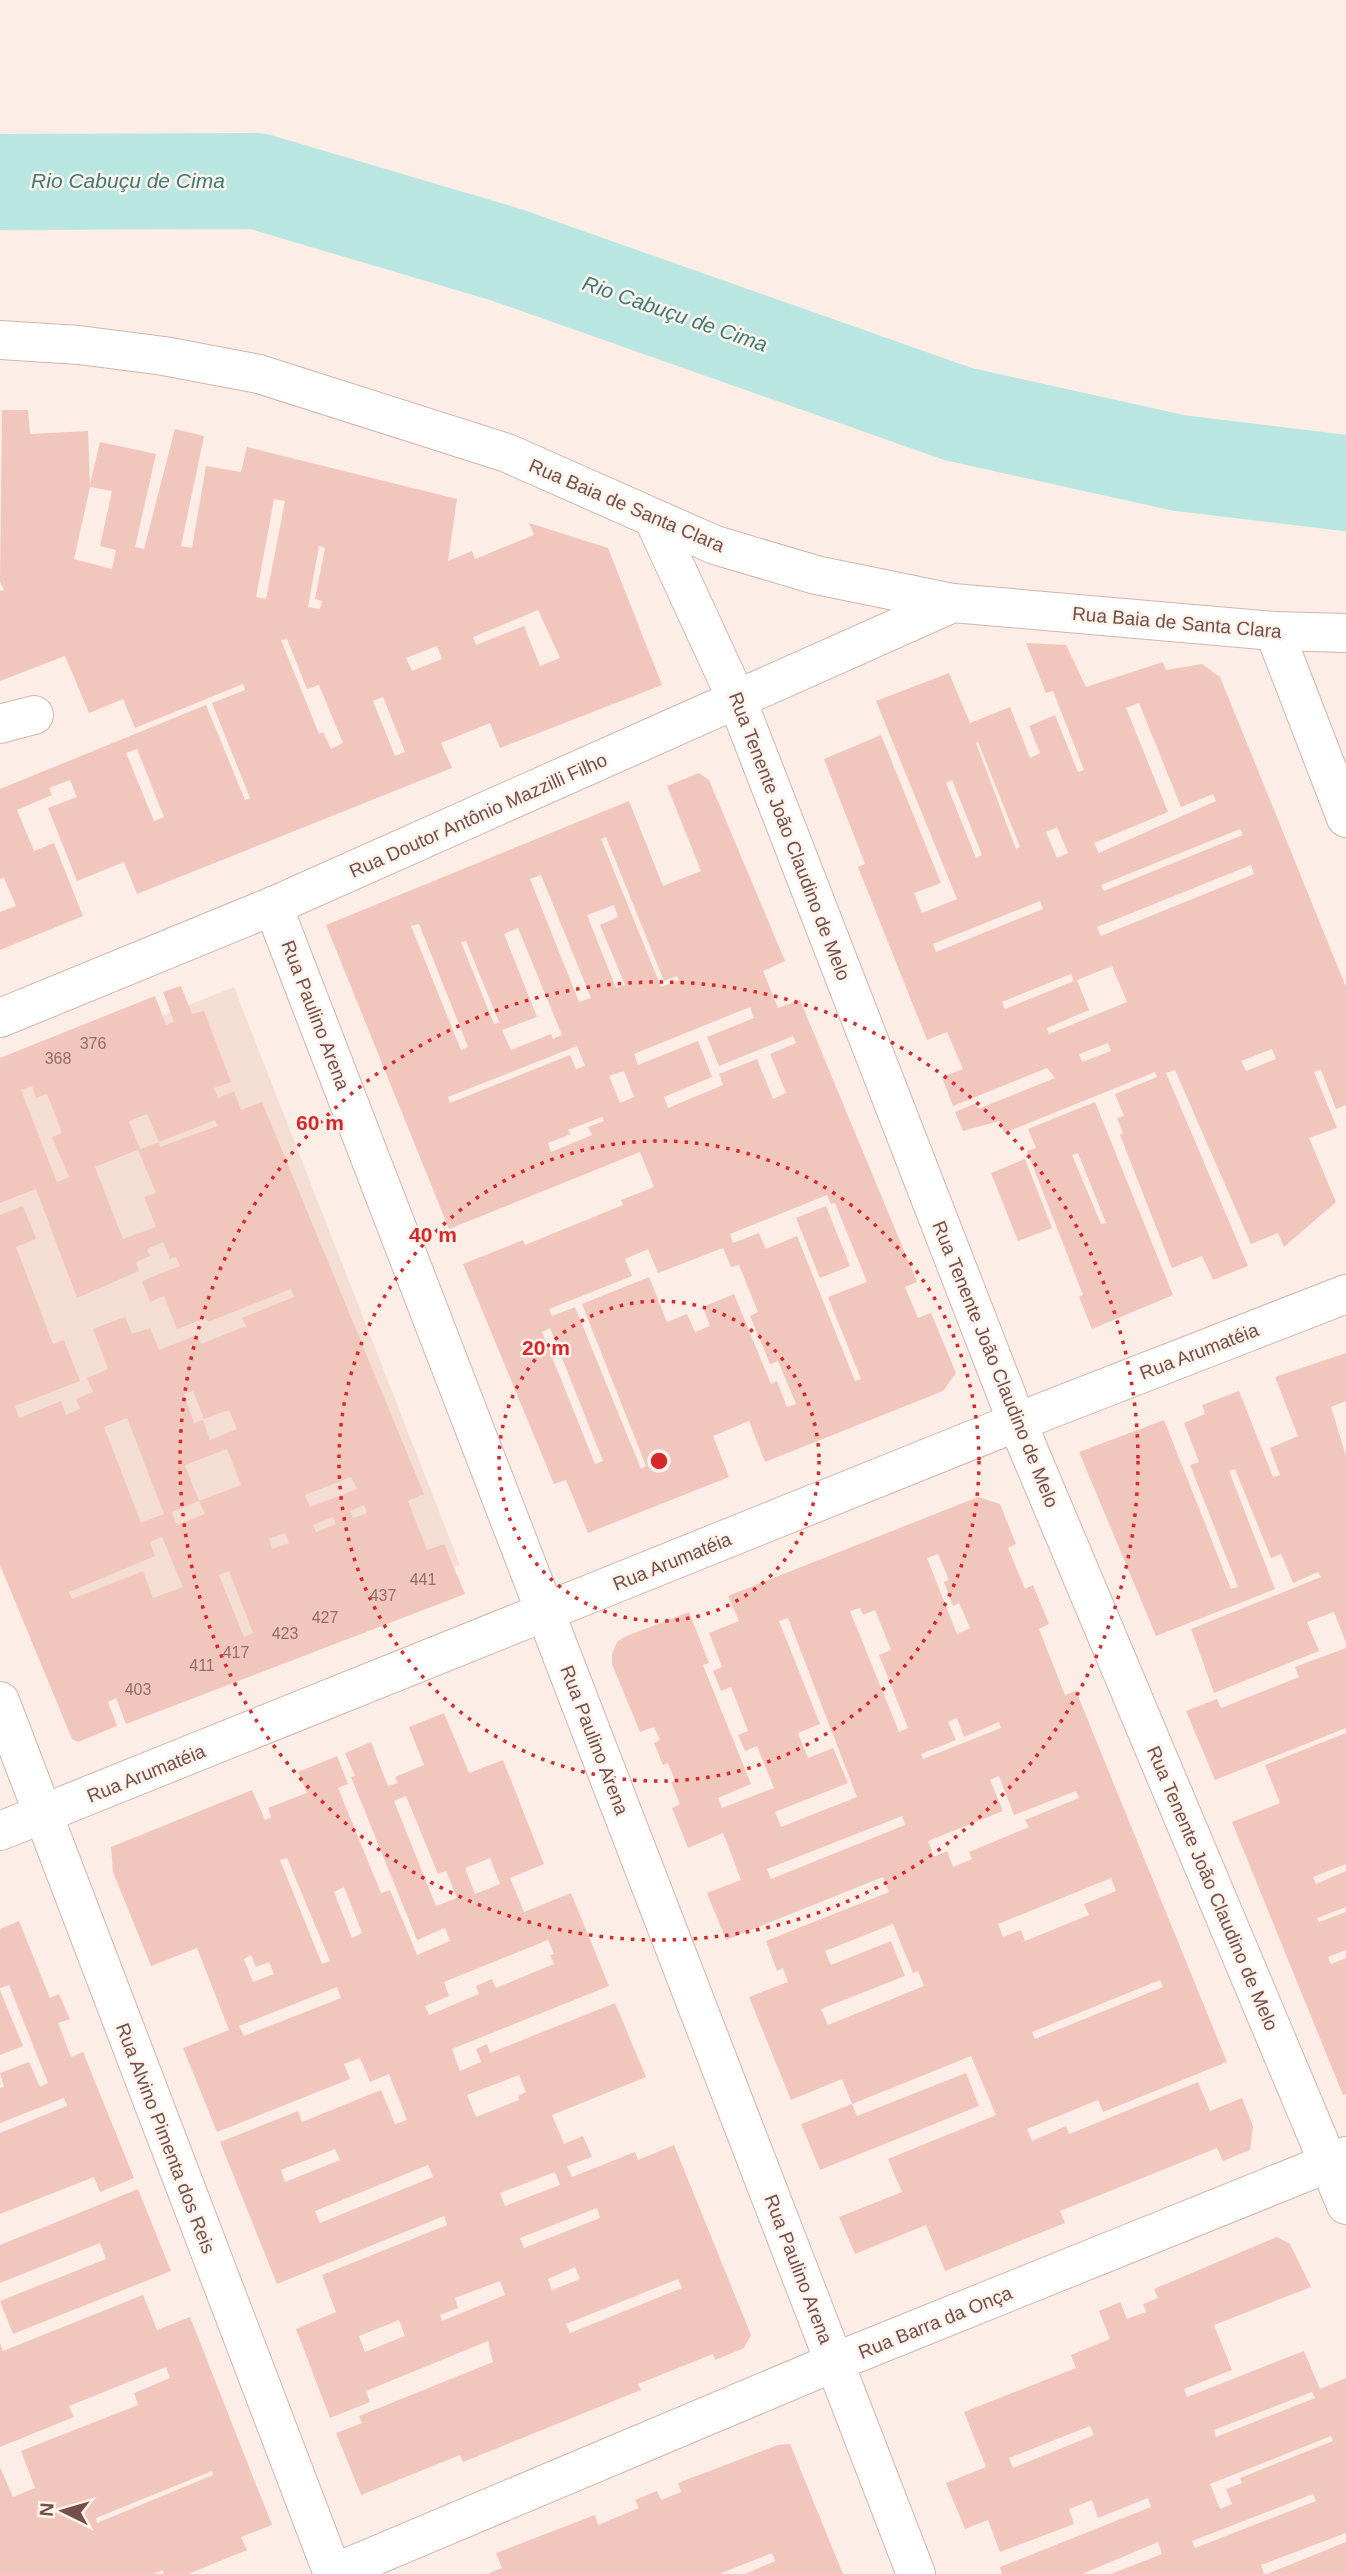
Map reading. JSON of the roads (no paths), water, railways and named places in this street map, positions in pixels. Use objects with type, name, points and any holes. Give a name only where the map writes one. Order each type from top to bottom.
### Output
[{"type":"street","name":"Rua Baia de Santa Clara","points":[[0,340],[79,345],[164,356],[259,374],[507,453],[715,545],[816,575],[953,603],[1274,631],[1346,633]]},
{"type":"street","name":"Rua Tenente João Claudino de Melo","points":[[654,520],[737,700],[1017,1422],[1337,2160],[1346,2205]]},
{"type":"street","name":"Rua Doutor Antônio Mazzilli Filho","points":[[0,1018],[274,906],[953,603]]},
{"type":"street","points":[[1274,631],[1346,818]]},
{"type":"street","name":"Rua Paulino Arena","points":[[274,906],[916,2574]]},
{"type":"street","name":"Rua Arumatéia","points":[[0,1832],[1017,1422],[1346,1294]]},
{"type":"street","name":"Rua Alvino Pimenta dos Reis","points":[[0,1701],[332,2574]]},
{"type":"street","name":"Rua Barra da Onça","points":[[332,2574],[835,2362],[1337,2160]]},
{"type":"waterway","name":"Rio Cabuçu de Cima","points":[[0,182],[257,181],[507,255],[958,414],[1179,463],[1346,483]]}]
